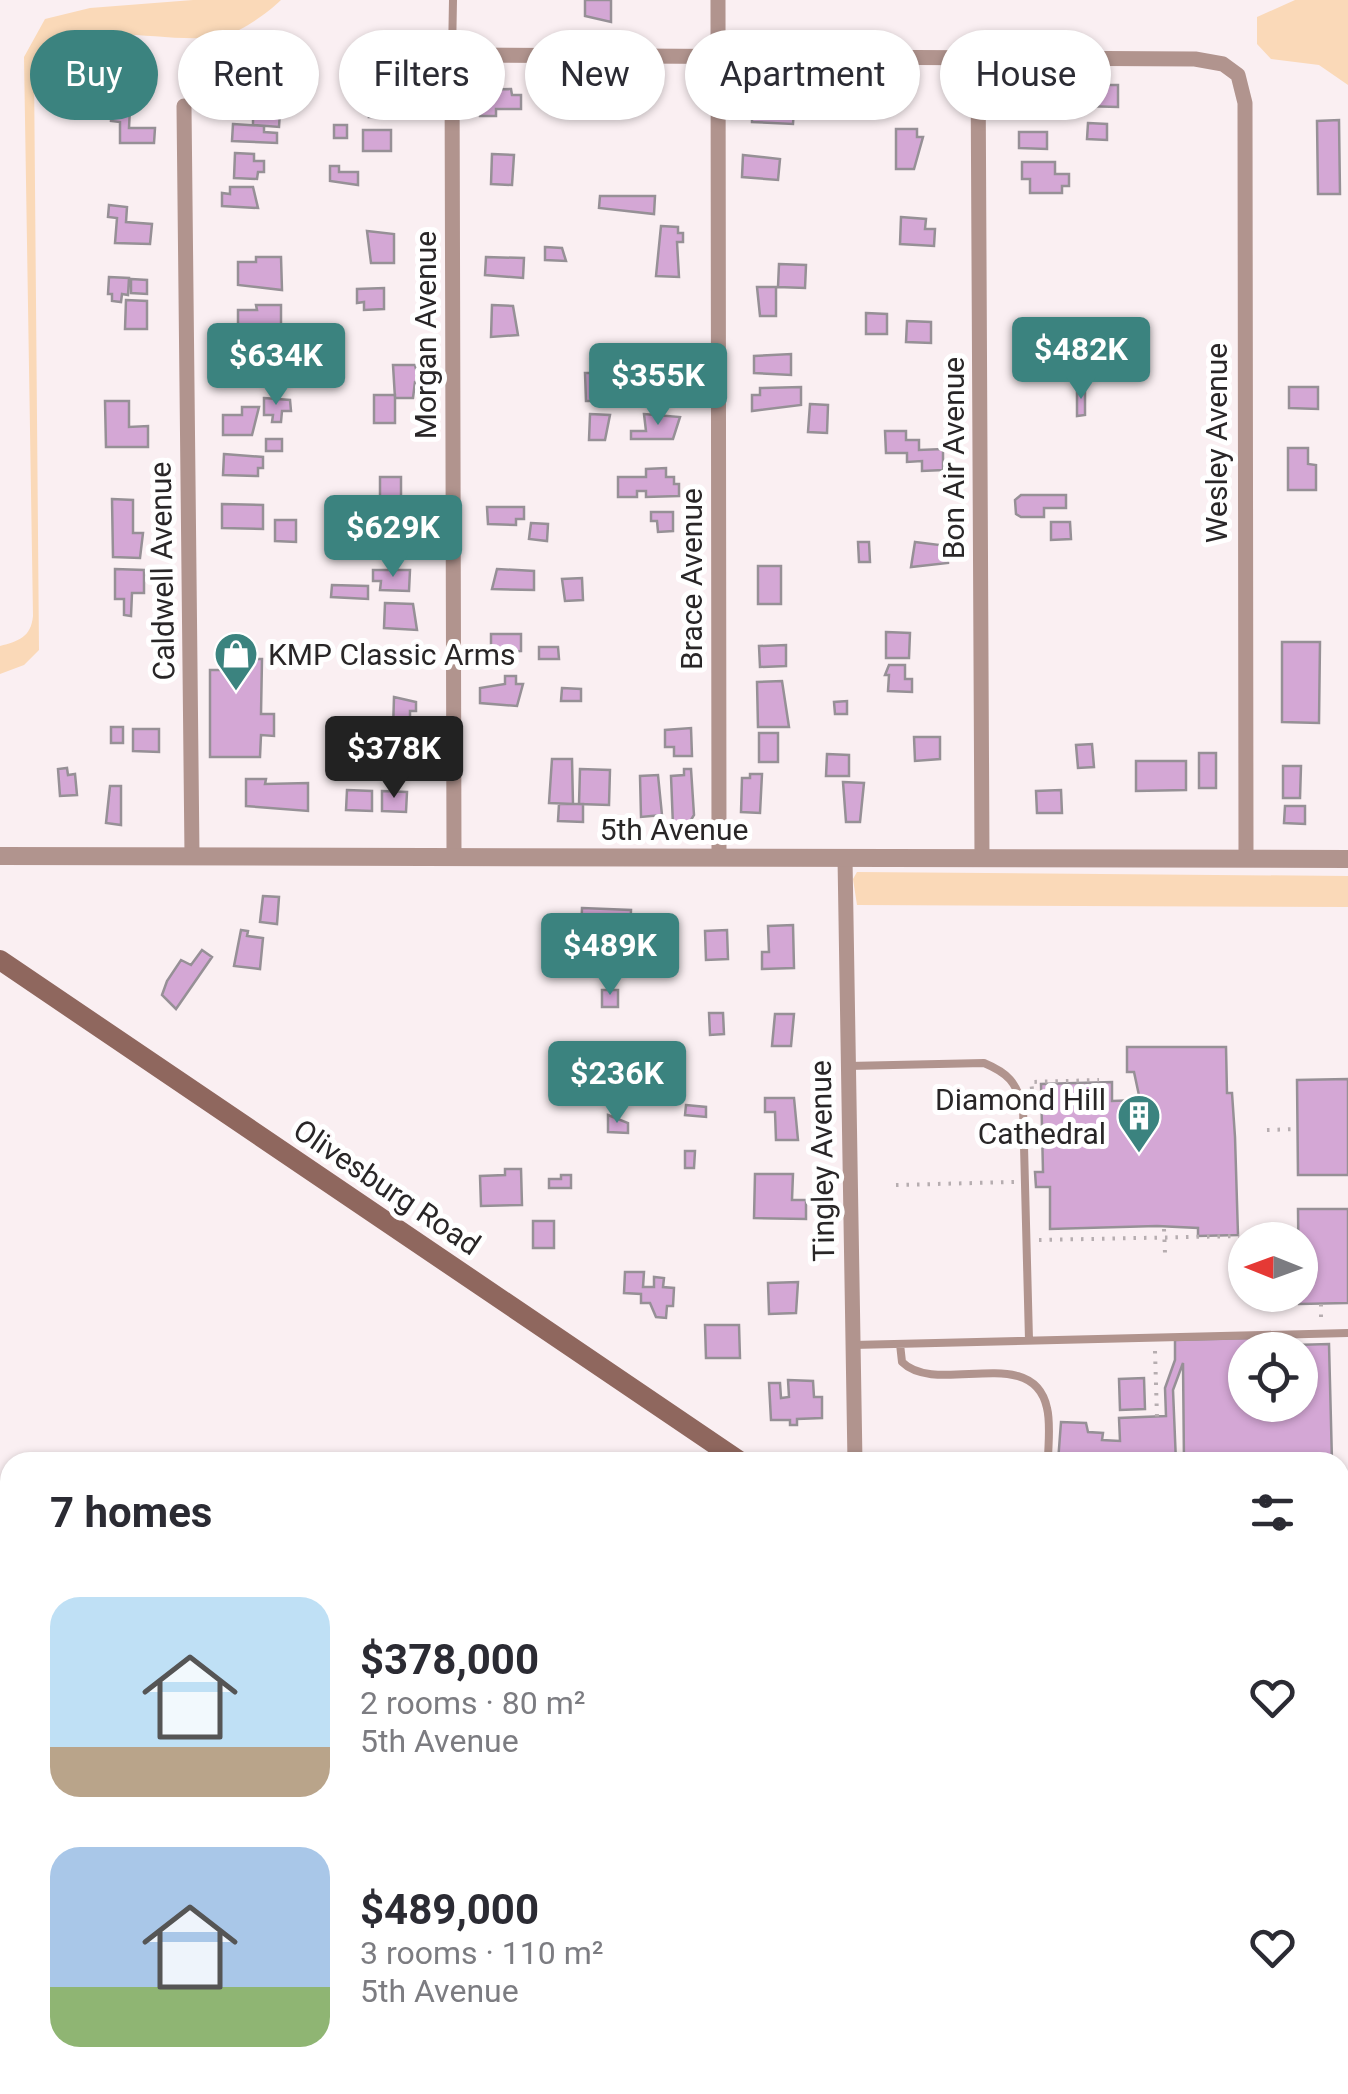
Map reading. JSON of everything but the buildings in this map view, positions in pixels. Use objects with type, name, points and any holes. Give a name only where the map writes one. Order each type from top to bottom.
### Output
[{"type":"main road","name":"Olivesburg Road","points":[[0,960],[726,1452]]},
{"type":"street","name":"Brace Avenue","points":[[717,30],[718,0]]},
{"type":"street","points":[[505,55],[685,56]]},
{"type":"street","name":"Wesley Avenue","points":[[1111,59],[1195,60],[1232,69],[1242,84],[1246,860]]},
{"type":"street","name":"Caldwell Avenue","points":[[184,120],[192,856]]},
{"type":"street","name":"Morgan Avenue","points":[[452,120],[454,855]]},
{"type":"street","name":"Brace Avenue","points":[[716,120],[718,857]]},
{"type":"street","name":"Bon Air Avenue","points":[[978,120],[982,858]]},
{"type":"street","name":"5th Avenue","points":[[0,856],[1348,859]]},
{"type":"street","name":"Tingley Avenue","points":[[845,858],[856,1452]]},
{"type":"lane","points":[[452,30],[453,0]]},
{"type":"lane","points":[[848,1066],[969,1062],[1004,1071],[1016,1084],[1024,1107],[1029,1340]]},
{"type":"lane","points":[[853,1345],[1348,1333]]},
{"type":"lane","points":[[900,1344],[902,1362],[922,1375],[1002,1374],[1032,1384],[1047,1407],[1048,1452]]},
{"type":"path","points":[[1032,1102],[1032,1082],[1100,1080]]},
{"type":"path","points":[[1267,1130],[1297,1129]]},
{"type":"path","points":[[896,1185],[1025,1182]]},
{"type":"path","points":[[1164,1229],[1165,1252]]},
{"type":"path","points":[[1035,1240],[1228,1236]]},
{"type":"path","points":[[1320,1304],[1321,1334]]},
{"type":"path","points":[[1155,1337],[1157,1417]]},
{"type":"shaded area","points":[[193,0],[281,0],[237,30],[178,30],[178,37],[158,36],[158,30],[39,30],[45,19],[90,8]]},
{"type":"shaded area","points":[[1295,0],[1348,0],[1348,85],[1319,65],[1271,59],[1257,44],[1257,17]]},
{"type":"shaded area","points":[[30,46],[30,120],[34,120],[39,650],[24,665],[0,674],[0,646],[23,637],[33,616],[24,57]]},
{"type":"shaded area","points":[[857,872],[1348,876],[1348,907],[857,905],[853,879]]},
{"type":"place","name":"KMP Classic Arms","points":[[236,692]]},
{"type":"place","name":"Diamond Hill Cathedral","points":[[1139,1154]]}]
